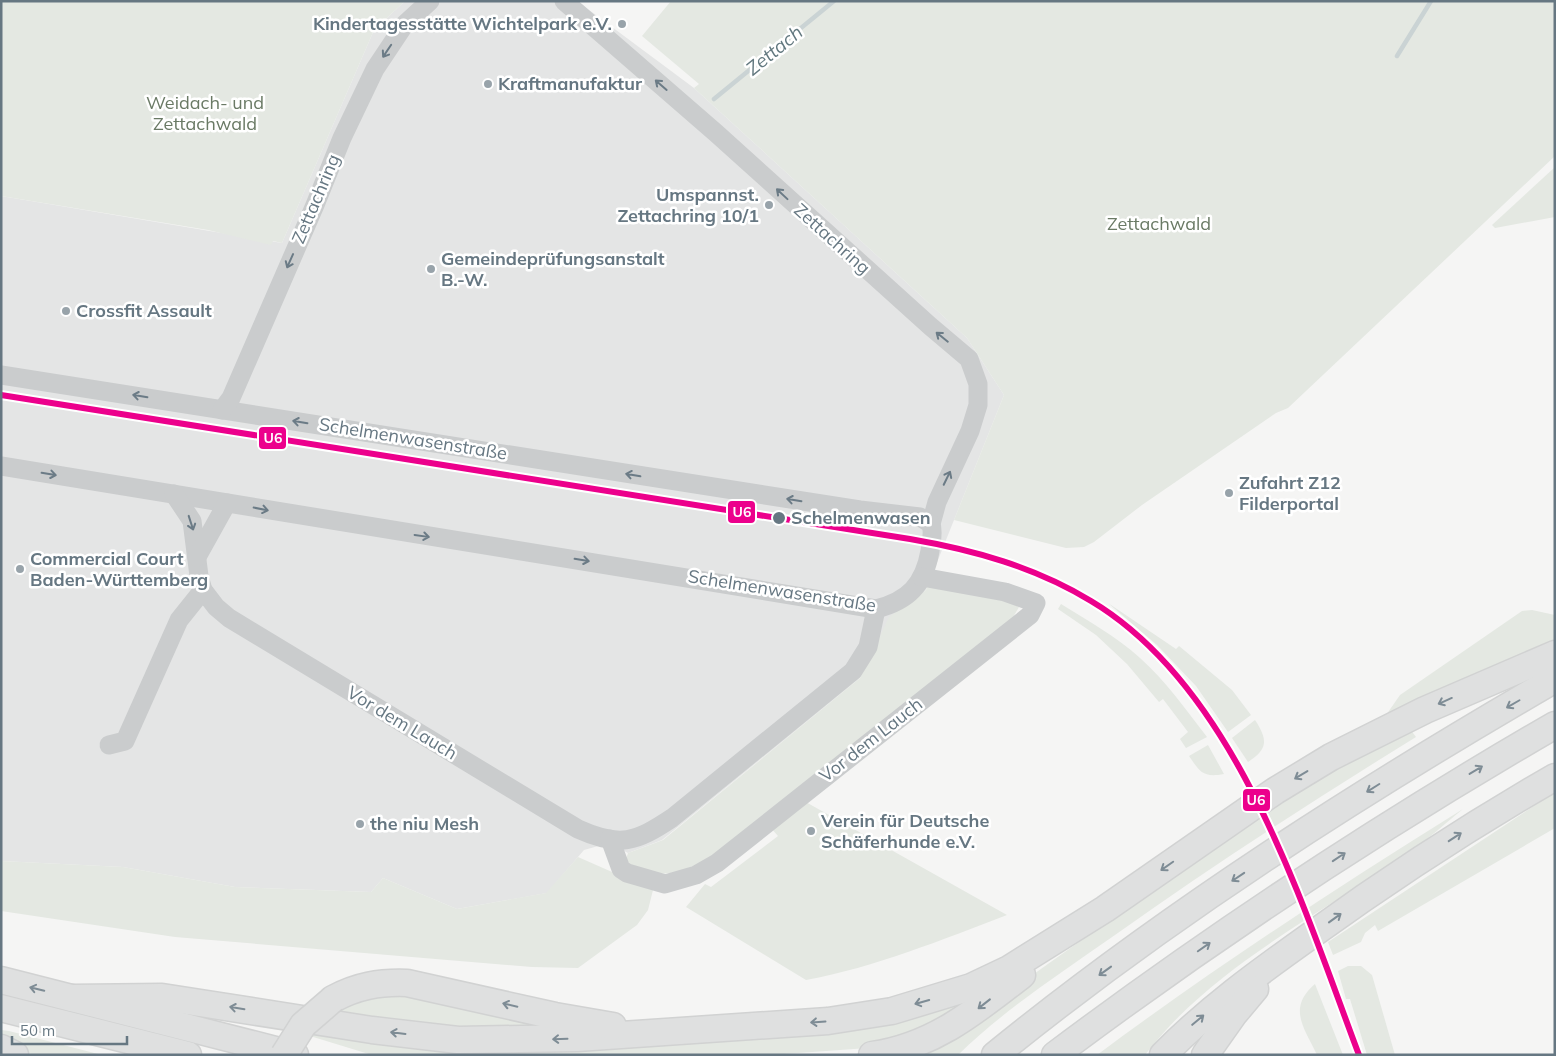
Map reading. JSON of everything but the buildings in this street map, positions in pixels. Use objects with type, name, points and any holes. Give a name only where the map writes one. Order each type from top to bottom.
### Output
[{"type":"highway","points":[[72,998],[162,997],[372,1030],[458,1040],[508,1041],[828,1021],[892,1011],[971,987],[1009,969],[1105,909],[1275,791],[1331,757],[1425,710],[1555,654]]},
{"type":"highway","points":[[995,1055],[1094,978],[1252,867],[1439,747],[1555,679]]},
{"type":"highway","points":[[1055,1055],[1220,936],[1366,838],[1555,725]]},
{"type":"highway","points":[[1163,1055],[1214,1007],[1295,946],[1414,863],[1555,777]]},
{"type":"highway","points":[[872,1055],[916,1044],[952,1028],[1105,909]]},
{"type":"highway","points":[[1205,1055],[1234,1014],[1295,946]]},
{"type":"highway","points":[[1,980],[296,1055]]},
{"type":"highway","points":[[284,1055],[303,1025],[333,999],[364,986],[385,982],[407,983],[643,1033]]},
{"type":"highway","points":[[1,1008],[188,1055]]},
{"type":"highway","points":[[1,1048],[15,1055]]},
{"type":"street","name":"Zettachring","points":[[222,410],[231,398],[342,138],[374,69],[405,24],[430,1]]},
{"type":"street","name":"Zettachring","points":[[564,1],[716,133],[969,359],[978,384],[978,405],[970,431],[937,502],[932,524]]},
{"type":"street","name":"Schelmenwasenstraße","points":[[1,375],[860,510],[920,516],[932,524],[928,560],[922,577],[913,590],[902,599],[876,609],[1,466]]},
{"type":"street","name":"Vor dem Lauch","points":[[174,494],[192,521],[199,576],[204,590],[216,607],[229,618],[578,830],[610,840],[629,841],[646,835],[672,818],[853,671],[868,647],[876,609]]},
{"type":"street","points":[[197,557],[227,503]]},
{"type":"street","name":"Vor dem Lauch","points":[[610,840],[621,869],[634,876],[665,884],[696,875],[717,863],[1030,615],[1036,603],[1005,592],[922,577]]},
{"type":"street","points":[[109,745],[125,741],[179,620],[204,590]]},
{"type":"shaded area","points":[[405,1],[577,1],[694,88],[967,338],[1004,395],[926,590],[909,602],[876,648],[860,678],[662,840],[628,853],[609,843],[584,850],[547,893],[457,909],[383,878],[371,892],[235,887],[123,867],[1,861],[1,196],[282,243],[374,30]]},
{"type":"green space","name":"Weidach- und Zettachwald","points":[[1,1],[405,1],[374,30],[282,243],[273,241],[271,245],[208,230],[1,196]]},
{"type":"green space","name":"Zettachwald","points":[[671,1],[1555,1],[1555,156],[1288,408],[1276,413],[1142,505],[1094,542],[1084,547],[1066,548],[954,520],[1004,395],[967,338],[694,88],[699,84],[642,36]]},
{"type":"green space","points":[[1555,167],[1555,217],[1495,228],[1492,225]]},
{"type":"green space","points":[[928,585],[1003,600],[1019,607],[1012,619],[713,857],[675,872],[657,873],[634,870],[626,859],[628,853],[663,840],[860,678],[889,617],[926,590]]},
{"type":"green space","points":[[1108,603],[1176,649],[1179,646],[1232,690],[1251,715],[1228,732],[1196,686],[1157,645]]},
{"type":"green space","points":[[1061,604],[1112,636],[1140,658],[1167,686],[1207,737],[1186,748],[1180,739],[1188,732],[1163,699],[1159,702],[1127,664],[1096,635],[1058,609]]},
{"type":"green space","points":[[1532,610],[1555,615],[1555,641],[1384,718],[1400,695],[1522,611]]},
{"type":"green space","points":[[1255,720],[1262,733],[1264,744],[1259,753],[1248,762],[1232,738]]},
{"type":"green space","points":[[1410,729],[1416,737],[1189,883],[1014,1007],[958,1055],[904,1055],[1031,976],[1248,822],[1344,763]]},
{"type":"green space","points":[[1208,745],[1224,774],[1211,775],[1199,770],[1189,756]]},
{"type":"green space","points":[[1555,792],[1555,828],[1378,931],[1375,925],[1365,933],[1361,942],[1333,955],[1328,942]]},
{"type":"green space","points":[[804,801],[1007,915],[883,960],[806,980],[686,907],[705,884],[711,887],[778,836],[770,827]]},
{"type":"green space","points":[[1463,809],[1410,852],[1235,968],[1172,1023],[1145,1055],[1097,1055],[1186,990],[1277,928]]},
{"type":"green space","points":[[578,857],[653,890],[648,910],[637,925],[578,968],[532,967],[175,937],[1,911],[1,861],[123,867],[235,887],[371,892],[383,878],[457,909],[546,893]]},
{"type":"green space","points":[[1348,966],[1361,966],[1372,975],[1395,1055],[1367,1055],[1350,999],[1346,999],[1338,971]]},
{"type":"green space","points":[[1315,984],[1343,1055],[1317,1055],[1303,1027],[1300,1010],[1302,1001]]},
{"type":"green space","points":[[398,989],[572,1028],[506,1033],[337,1016],[338,1006]]},
{"type":"green space","points":[[985,990],[949,1019],[882,1047],[770,1055],[372,1055],[274,1025],[498,1048]]},
{"type":"green space","points":[[1,1030],[102,1055],[33,1055],[1,1040]]},
{"type":"waterway","name":"Zettach","points":[[714,99],[834,1]]},
{"type":"waterway","points":[[1397,56],[1431,1]]},
{"type":"transit line","name":"U6","points":[[1,395],[910,539],[981,554],[1004,561],[1070,589],[1091,601],[1142,639],[1186,687],[1225,743],[1258,804],[1288,868],[1359,1055]]},
{"type":"place","name":"Kindertagesstätte Wichtelpark e.V.","points":[[622,24]]},
{"type":"place","name":"Kraftmanufaktur","points":[[488,84]]},
{"type":"place","name":"Umspannst. Zettachring 10/1","points":[[769,205]]},
{"type":"place","name":"Gemeindeprüfungsanstalt B.-W.","points":[[431,269]]},
{"type":"place","name":"Crossfit Assault","points":[[66,311]]},
{"type":"place","name":"Zufahrt Z12 Filderportal","points":[[1229,493]]},
{"type":"place","name":"Schelmenwasen","points":[[779,518]]},
{"type":"place","name":"Commercial Court Baden-Württemberg","points":[[20,569]]},
{"type":"place","name":"the niu Mesh","points":[[360,824]]},
{"type":"place","name":"Verein für Deutsche Schäferhunde e.V.","points":[[811,831]]}]
